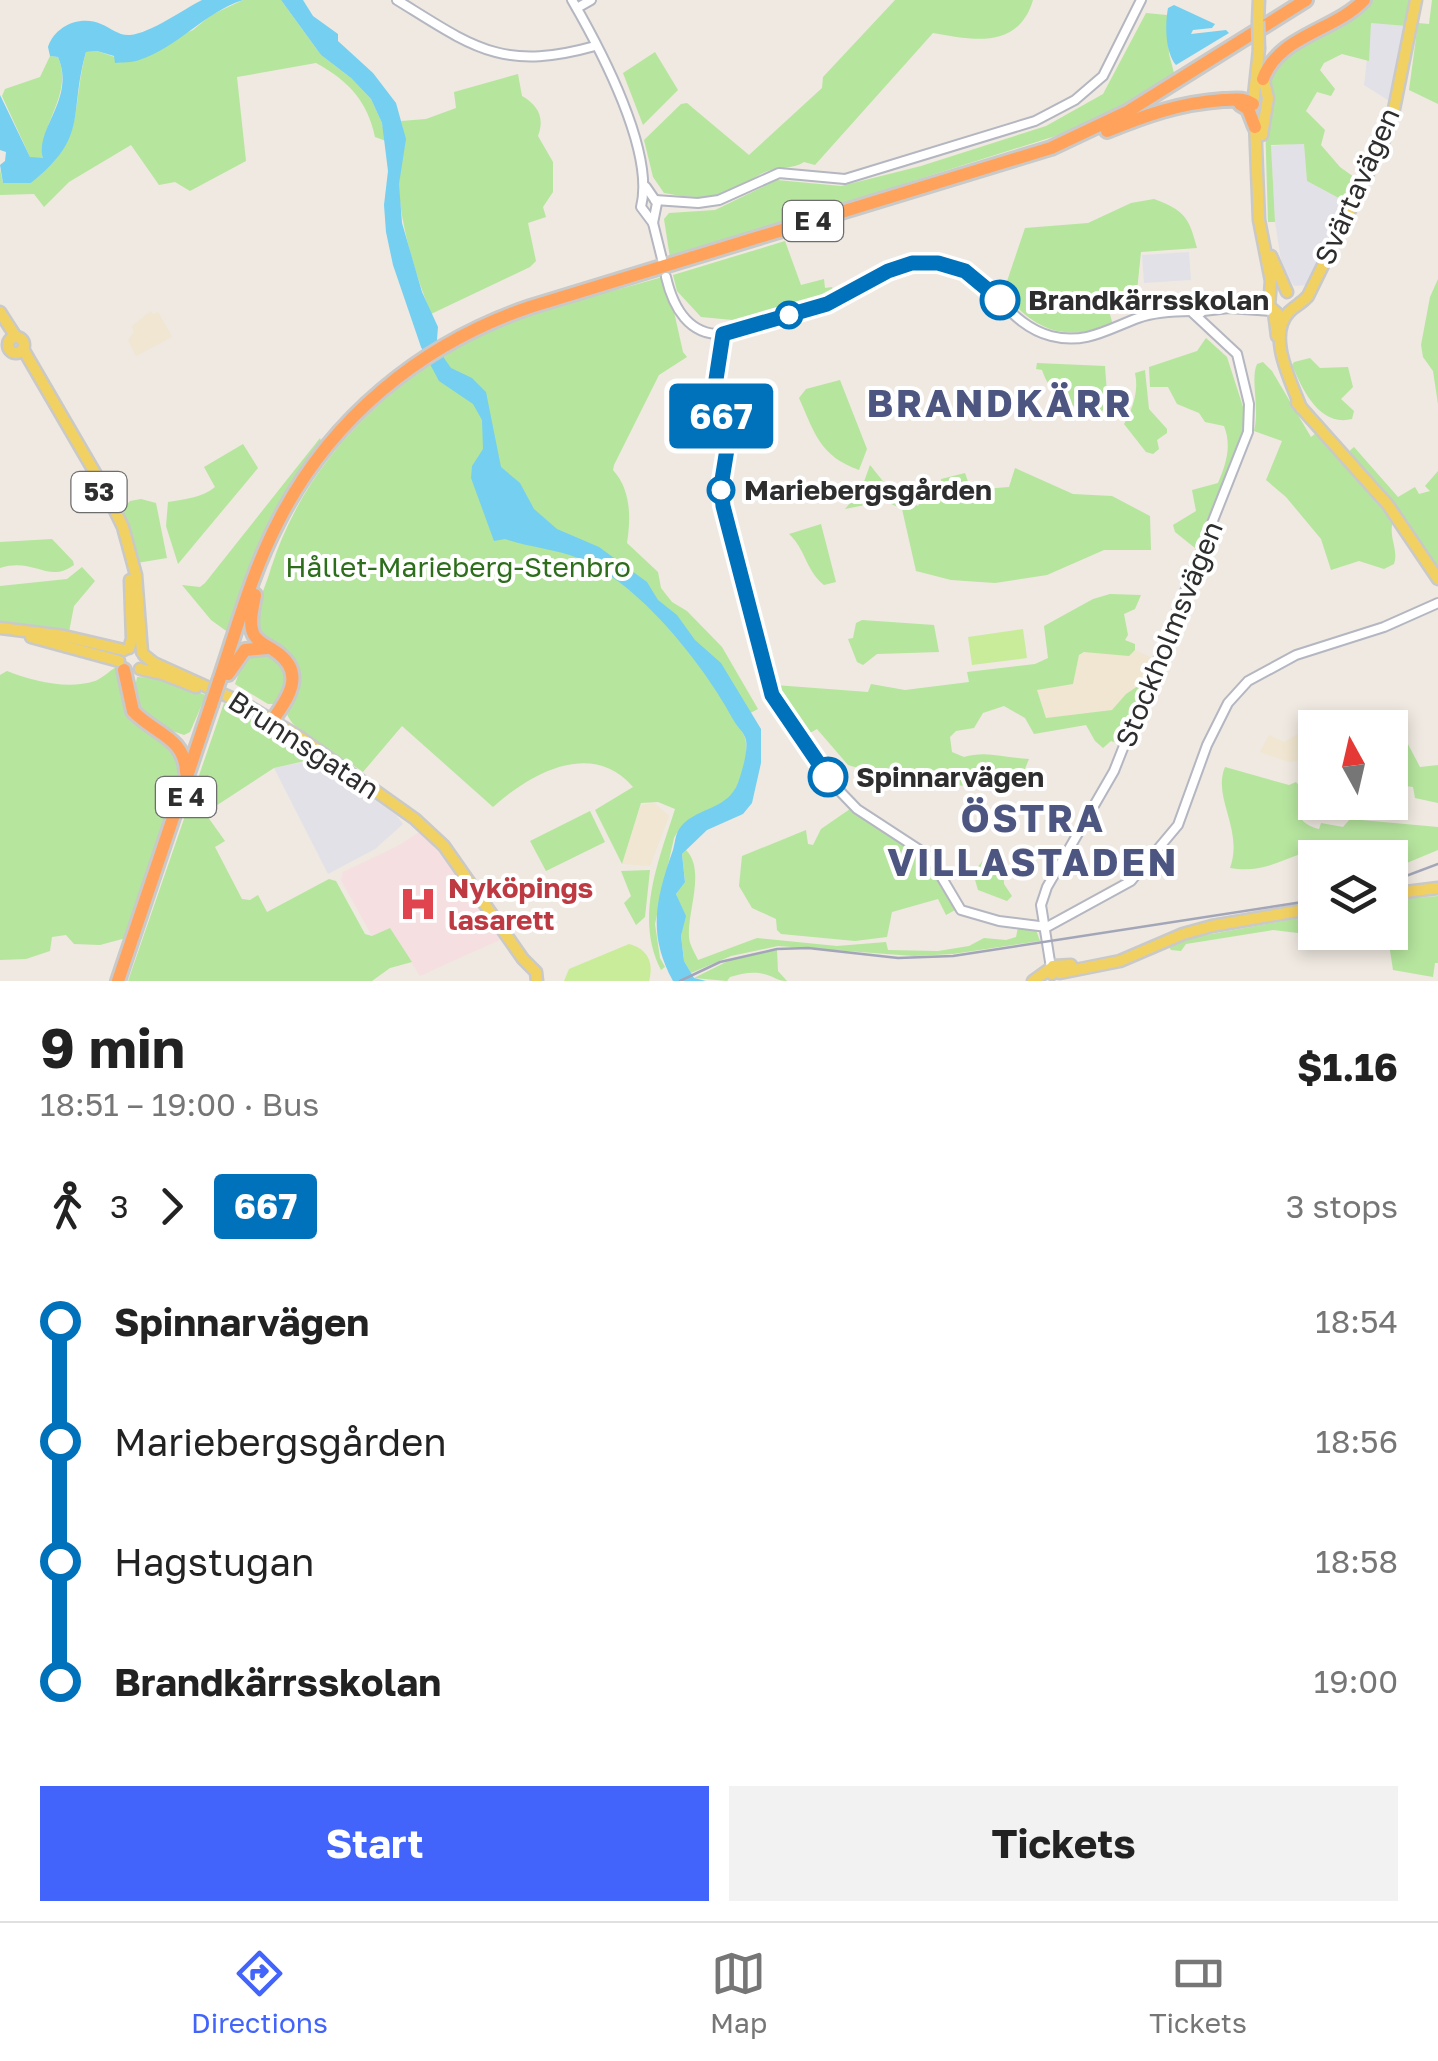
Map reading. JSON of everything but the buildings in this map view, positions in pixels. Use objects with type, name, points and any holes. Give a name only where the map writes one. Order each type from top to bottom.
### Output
[{"type":"highway","points":[[1260,11],[1298,0]]},
{"type":"highway","name":"E 4","points":[[224,679],[264,551],[294,493],[343,427],[376,394],[474,329],[530,307],[1051,148],[1128,112],[1260,11],[1306,0]]},
{"type":"highway","name":"E 4","points":[[450,346],[521,317],[1052,154],[1103,133],[1318,0]]},
{"type":"highway","points":[[1259,84],[1263,57],[1346,16],[1364,0]]},
{"type":"highway","points":[[1103,133],[1175,105],[1245,99],[1260,102]]},
{"type":"highway","points":[[1228,100],[1248,109],[1256,127]]},
{"type":"highway","name":"E 4","points":[[121,981],[214,706],[282,528],[322,463],[365,414],[416,367]]},
{"type":"highway","points":[[254,595],[252,630],[256,639],[287,661],[293,682],[288,698],[271,722]]},
{"type":"highway","points":[[224,679],[245,650],[270,648]]},
{"type":"highway","points":[[128,665],[133,711],[170,738],[184,757],[185,782]]},
{"type":"highway","name":"E 4","points":[[121,981],[205,722],[214,706]]},
{"type":"highway","points":[[170,738],[190,740],[205,722]]},
{"type":"main road","name":"Svärtavägen","points":[[1290,311],[1303,302],[1312,287],[1386,136],[1394,114],[1416,0]]},
{"type":"main road","points":[[1260,11],[1263,57]]},
{"type":"main road","points":[[1259,84],[1266,226],[1272,257],[1294,302],[1282,327],[1282,362],[1301,408]]},
{"type":"main road","points":[[1260,102],[1256,127],[1259,220],[1277,364],[1291,395],[1388,505],[1438,580]]},
{"type":"main road","name":"Svärtavägen","points":[[1272,305],[1277,291],[1304,293],[1312,287]]},
{"type":"main road","points":[[1272,305],[1290,311]]},
{"type":"main road","name":"53","points":[[0,312],[13,338]]},
{"type":"main road","name":"53","points":[[0,321],[13,338],[24,341],[20,351]]},
{"type":"main road","name":"53","points":[[20,351],[105,490],[123,527],[136,575],[143,654]]},
{"type":"main road","name":"53","points":[[20,351],[121,536],[130,583],[132,638],[128,665]]},
{"type":"main road","points":[[0,630],[128,665],[143,654]]},
{"type":"main road","name":"Brunnsgatan","points":[[128,665],[143,654],[154,663],[227,694],[414,821],[451,856],[533,977]]},
{"type":"main road","name":"Brunnsgatan","points":[[128,665],[188,684],[271,722]]},
{"type":"main road","points":[[1408,892],[1438,888]]},
{"type":"main road","points":[[1036,981],[1136,954],[1212,926],[1298,911]]},
{"type":"street","points":[[397,0],[476,48],[494,54],[538,58],[594,46]]},
{"type":"street","points":[[591,0],[574,4],[629,117],[663,263]]},
{"type":"street","points":[[652,205],[719,200],[778,173],[850,178],[1026,124],[1058,110],[1106,73],[1141,0]]},
{"type":"street","points":[[666,277],[673,304],[686,320],[702,330],[723,334],[827,304],[888,271],[918,262],[968,272],[1023,323],[1056,337],[1077,340],[1140,317],[1177,310],[1272,305]]},
{"type":"street","name":"Stockholmsvägen","points":[[1057,973],[1042,901],[1114,771],[1242,451],[1250,412],[1237,354],[1205,326],[1197,310]]},
{"type":"street","points":[[723,334],[715,386],[728,443],[722,502],[772,695],[831,782],[857,809],[929,856],[961,910],[1046,928],[1131,882],[1186,810],[1206,745],[1228,703],[1248,681],[1296,655],[1384,627],[1438,604]]},
{"type":"shaded area","points":[[1371,22],[1407,26],[1394,104],[1364,85]]},
{"type":"shaded area","points":[[1304,143],[1307,181],[1348,203],[1308,285],[1294,286],[1282,267],[1271,146]]},
{"type":"shaded area","points":[[1189,252],[1191,280],[1144,283],[1142,255]]},
{"type":"shaded area","points":[[151,311],[158,312],[172,337],[136,356],[128,340],[134,332],[132,326]]},
{"type":"shaded area","points":[[1091,650],[1129,656],[1135,650],[1152,658],[1147,680],[1126,694],[1112,710],[1047,718],[1037,690],[1073,684],[1079,655]]},
{"type":"shaded area","points":[[1298,734],[1298,761],[1289,762],[1260,752],[1269,735],[1284,742]]},
{"type":"shaded area","points":[[317,759],[403,824],[375,849],[328,874],[274,768]]},
{"type":"shaded area","points":[[654,803],[669,816],[650,866],[622,864],[641,805]]},
{"type":"shaded area","name":"Nyköpings lasarett","points":[[421,831],[452,861],[504,938],[420,976],[390,928],[372,936],[341,880],[343,872]]},
{"type":"green space","points":[[243,0],[281,0],[321,55],[371,99],[386,141],[375,137],[355,93],[316,63],[237,77],[246,161],[190,191],[175,182],[159,185],[131,145],[69,182],[44,207],[34,194],[0,195],[0,169],[3,183],[31,183],[61,152],[74,124],[86,52],[115,57],[115,62],[193,30],[211,15]]},
{"type":"green space","points":[[895,0],[1033,0],[1017,27],[1005,34],[978,39],[933,33],[815,165],[804,162],[770,170],[719,195],[664,193],[653,177],[644,140],[681,104],[687,103],[749,155],[822,88],[823,77]]},
{"type":"green space","points":[[1370,0],[1410,0],[1407,26],[1371,23],[1369,61],[1342,54],[1324,63],[1320,70],[1335,89],[1331,96],[1317,92],[1306,111],[1325,130],[1321,145],[1340,167],[1361,182],[1348,203],[1307,181],[1304,144],[1271,145],[1275,222],[1268,222],[1264,87],[1279,58]]},
{"type":"green space","points":[[1432,0],[1438,0],[1438,104],[1409,90],[1418,23],[1429,24]]},
{"type":"green space","points":[[1146,13],[1167,15],[1174,73],[1142,96],[1065,133],[670,258],[664,219],[669,213],[715,210],[777,180],[841,186],[921,166],[1046,126],[1103,94]]},
{"type":"green space","points":[[655,52],[678,90],[643,125],[623,73]]},
{"type":"green space","points":[[50,56],[58,57],[62,83],[46,133],[43,158],[39,160],[30,157],[2,96],[5,89],[40,77]]},
{"type":"green space","points":[[518,74],[522,96],[539,113],[538,136],[553,162],[553,192],[543,207],[546,217],[528,223],[536,261],[431,314],[410,253],[401,206],[401,121],[426,119],[456,108],[454,92]]},
{"type":"green space","points":[[1154,199],[1184,216],[1197,248],[1141,252],[1137,291],[1109,311],[1113,325],[1079,332],[1052,330],[1028,317],[1003,293],[1025,228],[1088,223],[1131,203]]},
{"type":"green space","points":[[785,241],[801,285],[824,279],[825,288],[832,287],[834,292],[743,321],[701,317],[677,291],[673,275]]},
{"type":"green space","name":"Hållet-Marieberg-Stenbro","points":[[666,276],[687,357],[659,375],[614,465],[628,504],[627,543],[658,572],[661,588],[672,602],[687,611],[722,647],[758,709],[735,721],[744,736],[746,759],[731,795],[719,807],[688,822],[674,838],[655,924],[665,967],[661,970],[653,950],[649,910],[656,869],[675,809],[658,802],[641,803],[622,864],[595,810],[633,787],[617,773],[599,765],[581,763],[543,773],[493,807],[402,726],[363,772],[291,721],[287,707],[296,684],[264,636],[258,613],[285,530],[304,495],[326,462],[379,404],[443,356],[500,327],[570,302]]},
{"type":"green space","points":[[1438,279],[1438,404],[1433,371],[1423,357],[1421,345],[1430,297]]},
{"type":"green space","points":[[1206,338],[1227,357],[1245,413],[1243,435],[1195,548],[1175,532],[1173,525],[1196,511],[1192,490],[1218,483],[1227,455],[1226,433],[1224,426],[1205,422],[1199,413],[1177,404],[1168,387],[1150,387],[1149,367],[1197,351]]},
{"type":"green space","points":[[1310,358],[1320,368],[1348,367],[1353,387],[1341,399],[1354,411],[1352,419],[1331,418],[1307,396],[1292,365]]},
{"type":"green space","points":[[1263,362],[1311,437],[1316,433],[1393,522],[1394,564],[1384,569],[1359,561],[1331,570],[1321,539],[1286,497],[1266,480],[1282,441],[1254,431],[1255,370]]},
{"type":"green space","points":[[1037,363],[1105,366],[1108,407],[1094,416],[1091,408],[1067,403],[1054,393],[1042,370],[1036,369]]},
{"type":"green space","points":[[1145,370],[1149,409],[1167,429],[1157,440],[1159,449],[1153,454],[1146,452],[1124,424],[1134,399],[1135,373]]},
{"type":"green space","points":[[840,380],[867,449],[859,470],[827,451],[799,398],[806,389]]},
{"type":"green space","points":[[320,438],[322,444],[229,633],[211,620],[182,585],[200,587],[205,583]]},
{"type":"green space","points":[[243,444],[258,468],[178,564],[166,526],[168,502],[210,491],[215,487],[204,467]]},
{"type":"green space","points":[[1354,447],[1398,497],[1415,487],[1419,494],[1430,491],[1425,486],[1438,471],[1438,573],[1406,520],[1346,454]]},
{"type":"green space","points":[[870,465],[890,490],[918,506],[925,493],[942,495],[941,479],[965,473],[971,490],[1009,487],[1015,468],[1073,494],[1112,496],[1150,516],[1151,550],[1104,550],[1047,575],[995,583],[951,580],[916,571],[902,509],[885,501],[845,509],[861,490]]},
{"type":"green space","points":[[130,501],[156,503],[167,558],[137,563],[129,525],[121,511]]},
{"type":"green space","points":[[821,524],[836,582],[824,585],[789,534]]},
{"type":"green space","points":[[52,539],[74,565],[56,572],[12,565],[0,568],[0,542]]},
{"type":"green space","points":[[82,567],[95,581],[74,606],[69,632],[0,622],[0,586],[67,579]]},
{"type":"green space","points":[[1110,594],[1141,595],[1135,609],[1124,614],[1128,635],[1125,640],[1135,644],[1135,650],[1129,656],[1084,652],[1079,655],[1073,684],[1037,690],[1046,718],[1112,710],[1126,694],[1147,680],[1120,744],[1111,741],[1103,748],[1086,725],[1034,734],[1025,718],[1004,706],[983,713],[974,728],[956,731],[950,737],[952,752],[964,757],[988,754],[1029,759],[1020,781],[1013,782],[1008,771],[969,786],[905,782],[848,765],[817,729],[808,734],[775,685],[868,692],[871,684],[905,690],[969,682],[967,672],[1035,664],[1048,658],[1044,626]]},
{"type":"green space","points":[[862,620],[934,625],[939,652],[877,654],[863,665],[857,662],[848,639],[853,638],[856,623]]},
{"type":"green space","points":[[1023,629],[1027,658],[972,665],[968,637]]},
{"type":"green space","points":[[261,652],[282,667],[287,680],[276,704],[268,704],[235,684],[245,655]]},
{"type":"green space","points":[[116,667],[125,701],[173,744],[182,771],[126,938],[100,945],[74,944],[66,935],[52,937],[50,951],[26,959],[0,960],[0,675],[7,671],[39,681],[73,685],[95,681]]},
{"type":"green space","points":[[137,677],[160,678],[206,695],[190,732],[184,735],[147,715],[137,698]]},
{"type":"green space","points":[[224,703],[289,741],[305,761],[274,768],[205,813],[225,841],[215,847],[242,899],[258,895],[267,912],[329,879],[336,881],[365,934],[372,936],[390,928],[412,962],[390,968],[372,981],[128,981]]},
{"type":"green space","points":[[1408,744],[1420,767],[1438,765],[1438,803],[1415,798],[1413,787],[1408,786]]},
{"type":"green space","points":[[1225,767],[1289,785],[1296,782],[1298,820],[1319,829],[1321,823],[1343,827],[1349,820],[1438,827],[1438,850],[1408,862],[1408,840],[1298,840],[1298,856],[1260,868],[1230,868],[1233,840],[1222,779]]},
{"type":"green space","points":[[850,809],[926,858],[957,909],[946,915],[938,899],[892,912],[887,937],[855,941],[781,934],[776,919],[752,908],[739,886],[742,856],[806,830],[808,844],[813,845],[821,829]]},
{"type":"green space","points":[[590,811],[605,842],[546,871],[530,841]]},
{"type":"green space","points":[[992,849],[1003,854],[1004,884],[1012,896],[1007,901],[978,890],[973,873]]},
{"type":"green space","points":[[686,850],[695,869],[689,937],[698,960],[757,938],[837,946],[886,942],[888,950],[938,951],[969,946],[984,938],[1016,937],[1018,927],[1036,930],[1040,941],[914,956],[778,946],[731,956],[691,973],[684,961],[681,936],[685,916],[676,894],[685,881],[682,854]]},
{"type":"green space","points":[[650,870],[645,917],[636,925],[624,903],[631,896],[621,871]]},
{"type":"green space","points":[[1438,896],[1438,963],[1433,977],[1393,970],[1390,950],[1408,950],[1408,898]]},
{"type":"green space","points":[[1298,918],[1298,933],[1273,930],[1186,944],[1181,951],[1171,950],[1168,945]]},
{"type":"green space","points":[[629,944],[641,949],[648,958],[649,981],[564,981],[569,969]]},
{"type":"green space","points":[[777,950],[778,971],[787,981],[755,973],[730,977],[727,981],[694,978],[732,959]]},
{"type":"water","points":[[202,0],[243,0],[136,61],[115,63],[114,56],[86,52],[74,124],[62,152],[31,183],[3,183],[0,165],[6,152],[0,150],[0,95],[30,157],[43,158],[44,135],[62,86],[58,57],[50,56],[48,47],[56,33],[69,24],[85,21],[130,35],[157,26]]},
{"type":"water","points":[[281,0],[303,0],[313,16],[338,34],[338,41],[373,73],[396,103],[406,139],[399,184],[402,223],[422,292],[438,327],[437,339],[444,358],[451,368],[472,378],[486,392],[501,467],[520,483],[534,509],[557,529],[599,547],[647,582],[658,600],[721,663],[761,729],[761,763],[752,803],[743,814],[707,830],[682,854],[685,882],[676,894],[686,916],[681,936],[684,961],[694,978],[706,981],[673,981],[657,932],[659,900],[681,826],[724,801],[736,787],[745,759],[745,737],[688,651],[624,586],[578,558],[505,539],[494,541],[471,478],[472,466],[483,449],[482,420],[473,404],[439,381],[421,347],[393,265],[386,232],[388,171],[382,123],[371,99],[321,55]]},
{"type":"water","points":[[1174,5],[1215,24],[1191,34],[1226,30],[1229,33],[1176,65],[1166,30],[1168,8]]},
{"type":"railway","points":[[1408,875],[1438,864]]},
{"type":"railway","points":[[680,981],[720,962],[777,949],[808,948],[898,958],[953,956],[1298,903]]},
{"type":"bus line","name":"667","points":[[828,777],[772,695],[723,506],[721,486],[728,443],[715,386],[723,334],[839,300],[888,271],[912,263],[938,263],[965,271],[1000,300]]},
{"type":"place","name":"Brandkärrsskolan","points":[[1000,300]]},
{"type":"place","name":"Mariebergsgården","points":[[721,490]]},
{"type":"place","name":"Spinnarvägen","points":[[828,777]]},
{"type":"place","name":"Nyköpings lasarett","points":[[418,904]]},
{"type":"district","name":"BRANDKÄRR","points":[[1000,404]]},
{"type":"district","name":"ÖSTRA VILLASTADEN","points":[[1033,841]]}]
